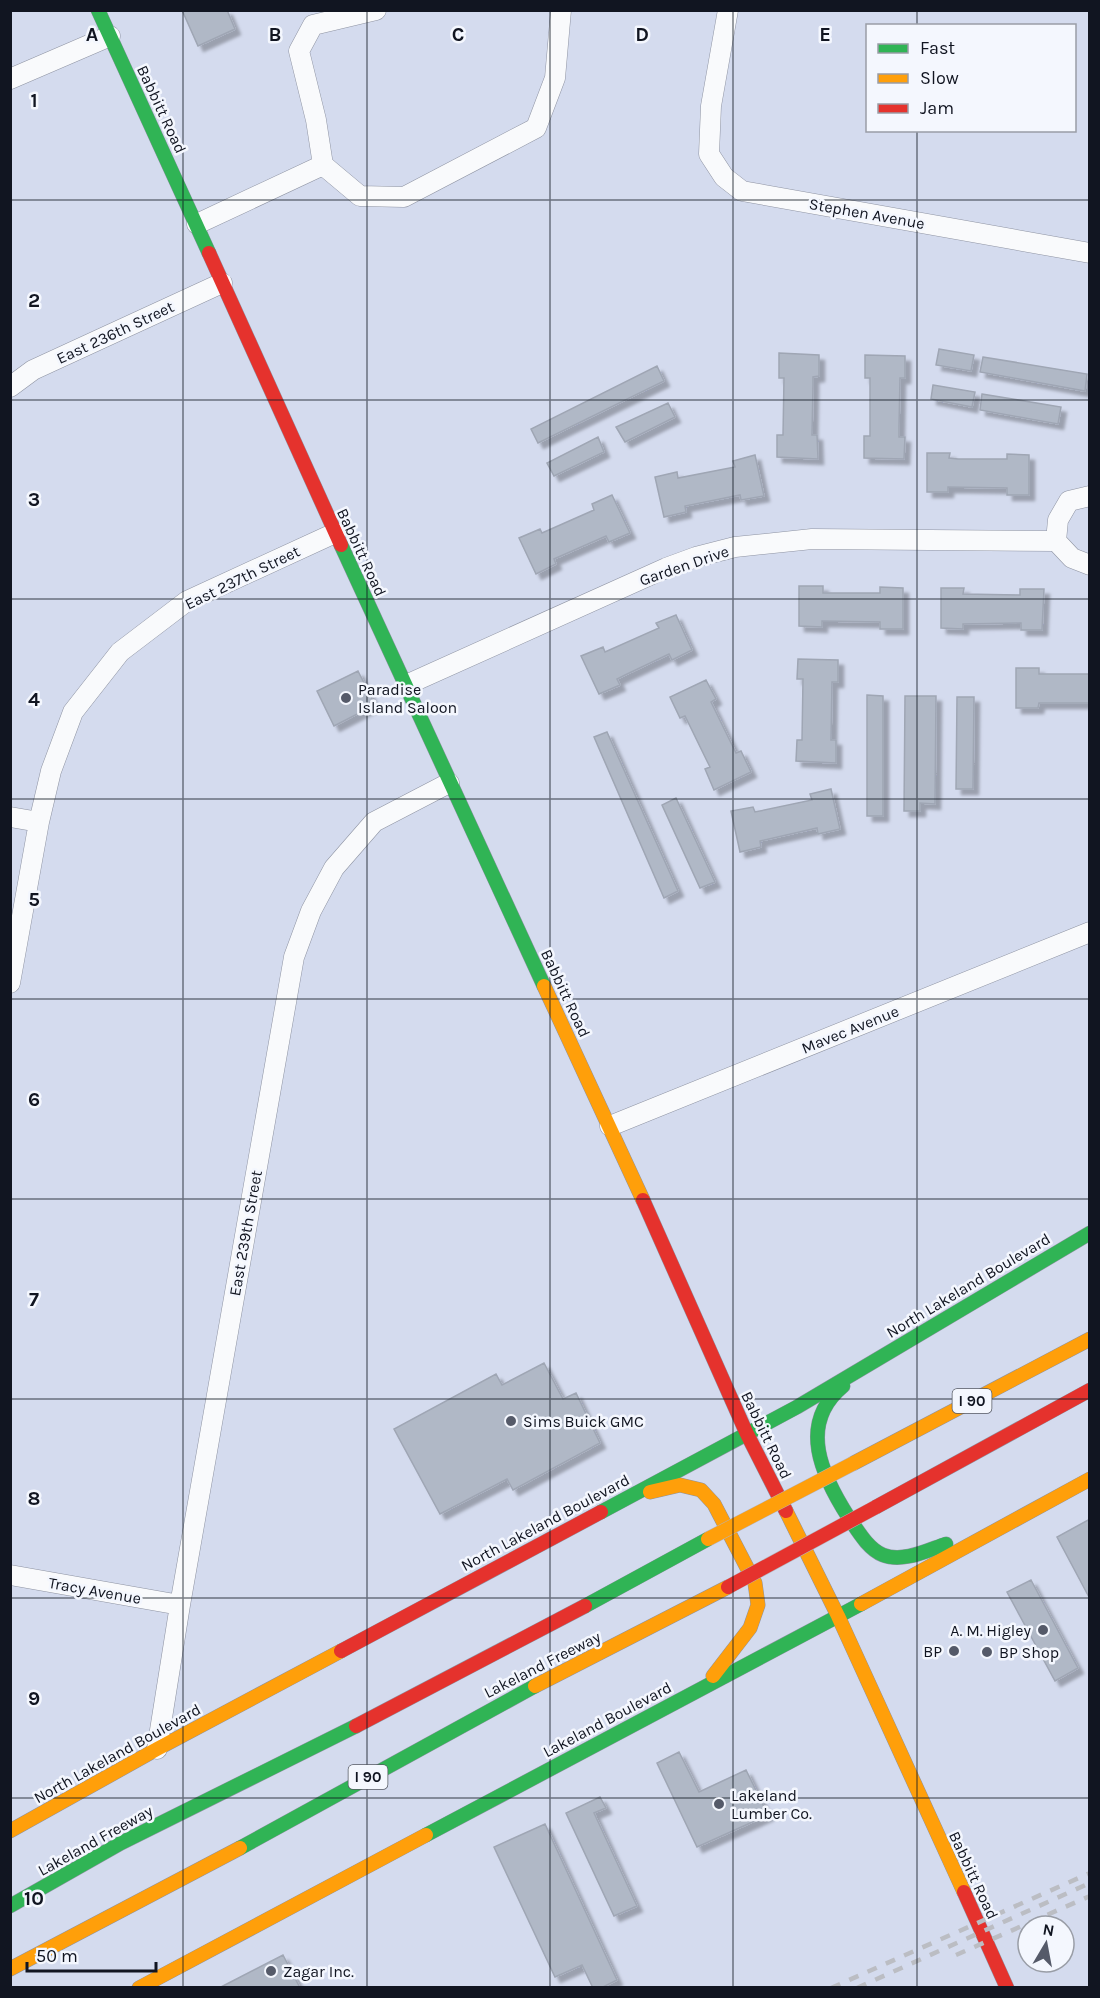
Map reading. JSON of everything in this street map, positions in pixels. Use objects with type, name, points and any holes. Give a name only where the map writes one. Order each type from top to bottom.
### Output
[{"type":"main road","name":"Babbitt Road","points":[[99,10],[449,783],[610,1126],[746,1432],[838,1616],[1007,1988]]},
{"type":"main road","name":"North Lakeland Boulevard","points":[[10,1831],[157,1749],[746,1432],[797,1407],[1089,1233]]},
{"type":"main road","name":"Lakeland Freeway","points":[[10,1906],[120,1843],[351,1728],[1089,1339]]},
{"type":"main road","points":[[869,1363],[830,1397],[819,1418],[818,1435],[821,1462],[831,1487],[866,1544],[882,1555],[896,1557],[990,1532]]},
{"type":"main road","name":"Lakeland Freeway","points":[[13,1968],[240,1848],[489,1710],[728,1587],[1089,1390]]},
{"type":"main road","name":"Lakeland Boulevard","points":[[140,1988],[838,1616],[1089,1479]]},
{"type":"main road","points":[[623,1498],[680,1485],[701,1490],[714,1504],[755,1583],[758,1605],[750,1628],[707,1684]]},
{"type":"main road","points":[[10,1892],[120,1843]]},
{"type":"street","points":[[376,10],[313,25],[298,51],[316,120],[323,165],[360,196],[404,197],[536,128],[555,78],[561,10]]},
{"type":"street","name":"Stephen Avenue","points":[[728,10],[711,106],[709,154],[724,177],[742,191],[1089,253]]},
{"type":"street","points":[[10,79],[110,36]]},
{"type":"street","points":[[197,224],[323,165]]},
{"type":"street","name":"East 236th Street","points":[[10,387],[33,370],[222,283]]},
{"type":"street","points":[[1089,496],[1069,501],[1058,520],[1056,541],[1072,558],[1089,565]]},
{"type":"street","name":"East 237th Street","points":[[10,983],[39,822],[51,771],[73,712],[120,652],[187,601],[335,533]]},
{"type":"street","name":"Garden Drive","points":[[406,685],[666,568],[735,547],[812,539],[1056,541]]},
{"type":"street","name":"East 239th Street","points":[[157,1749],[180,1605],[294,957],[311,911],[334,867],[369,827],[374,822],[449,783]]},
{"type":"street","points":[[10,817],[39,822]]},
{"type":"street","name":"Mavec Avenue","points":[[610,1126],[1089,932]]},
{"type":"street","name":"Tracy Avenue","points":[[10,1575],[180,1605]]},
{"type":"building","points":[[182,10],[227,10],[235,29],[198,46]]},
{"type":"building","points":[[939,349],[974,355],[971,371],[936,365]]},
{"type":"building","points":[[779,353],[819,355],[819,376],[813,377],[812,435],[817,435],[818,459],[777,457],[777,435],[783,435],[784,378],[779,378]]},
{"type":"building","points":[[865,355],[905,356],[905,378],[900,378],[899,427],[899,437],[905,437],[904,459],[864,458],[864,436],[870,436],[870,378],[865,378]]},
{"type":"building","points":[[983,357],[1087,374],[1085,391],[980,372]]},
{"type":"building","points":[[657,366],[664,381],[538,443],[531,429]]},
{"type":"building","points":[[933,385],[975,392],[972,407],[931,399]]},
{"type":"building","points":[[982,394],[1061,407],[1058,424],[980,410]]},
{"type":"building","points":[[668,403],[675,417],[625,442],[616,427]]},
{"type":"building","points":[[598,437],[604,452],[554,476],[547,463]]},
{"type":"building","points":[[927,453],[950,453],[949,458],[958,459],[1007,459],[1007,454],[1029,455],[1029,495],[1007,495],[1007,488],[948,487],[948,492],[927,492]]},
{"type":"building","points":[[755,455],[764,496],[741,500],[740,495],[685,506],[686,512],[664,517],[655,477],[677,472],[678,478],[735,467],[733,461]]},
{"type":"building","points":[[612,495],[630,533],[609,542],[606,536],[554,559],[556,564],[536,574],[519,538],[540,529],[542,533],[594,510],[592,504]]},
{"type":"building","points":[[799,586],[823,586],[823,593],[880,593],[880,587],[903,588],[903,629],[880,629],[880,622],[822,621],[822,627],[799,626]]},
{"type":"building","points":[[941,588],[964,588],[963,594],[1020,595],[1020,589],[1044,589],[1042,630],[1021,630],[1021,623],[963,624],[963,629],[941,628]]},
{"type":"building","points":[[676,615],[692,650],[672,660],[669,654],[617,679],[620,685],[599,694],[581,656],[603,647],[605,652],[659,628],[656,623]]},
{"type":"building","points":[[798,659],[838,660],[838,682],[832,682],[831,740],[836,740],[836,763],[796,761],[797,740],[802,740],[803,679],[797,679]]},
{"type":"building","points":[[1016,668],[1039,668],[1039,674],[1090,674],[1090,703],[1039,703],[1038,708],[1016,708]]},
{"type":"building","name":"Paradise Island Saloon","points":[[358,671],[375,705],[334,726],[317,691]]},
{"type":"building","points":[[706,680],[716,699],[711,702],[736,753],[741,751],[751,772],[714,790],[705,769],[710,767],[685,716],[680,718],[670,697]]},
{"type":"building","points":[[867,695],[883,696],[883,816],[867,816]]},
{"type":"building","points":[[905,696],[936,696],[935,804],[920,803],[920,811],[904,811]]},
{"type":"building","points":[[957,697],[974,697],[973,789],[956,789]]},
{"type":"building","points":[[607,732],[678,891],[664,898],[594,737]]},
{"type":"building","points":[[831,789],[840,829],[818,834],[817,828],[760,841],[761,847],[740,852],[731,811],[753,807],[755,812],[812,800],[810,794]]},
{"type":"building","points":[[676,798],[715,882],[700,888],[662,805]]},
{"type":"building","points":[[544,1363],[563,1399],[576,1393],[600,1443],[513,1490],[507,1479],[440,1514],[394,1429],[496,1374],[502,1385]]},
{"type":"building","points":[[1090,1519],[1090,1599],[1057,1537]]},
{"type":"building","name":"A. M. Higley","points":[[1031,1580],[1078,1668],[1055,1681],[1007,1592]]},
{"type":"building","name":"Lakeland Lumber Co.","points":[[679,1752],[699,1792],[746,1770],[768,1815],[697,1847],[657,1763]]},
{"type":"building","points":[[600,1797],[606,1808],[594,1813],[637,1906],[614,1916],[566,1813]]},
{"type":"building","points":[[545,1824],[617,1980],[601,1988],[593,1988],[582,1965],[555,1977],[494,1847]]},
{"type":"building","name":"Zagar Inc.","points":[[283,1955],[300,1988],[219,1988]]},
{"type":"railway","points":[[831,1988],[1090,1873]]},
{"type":"railway","points":[[857,1988],[1090,1883]]},
{"type":"railway","points":[[956,1955],[1090,1896]]},
{"type":"traffic: fast","points":[[98,10],[209,253]]},
{"type":"traffic: fast","points":[[341,545],[544,986]]},
{"type":"traffic: fast","points":[[601,1512],[797,1407],[1090,1233]]},
{"type":"traffic: fast","points":[[843,1386],[829,1401],[821,1417],[818,1433],[823,1468],[849,1518],[873,1549],[883,1555],[907,1557],[946,1544]]},
{"type":"traffic: fast","points":[[585,1606],[708,1539]]},
{"type":"traffic: fast","points":[[426,1835],[861,1604]]},
{"type":"traffic: fast","points":[[240,1848],[535,1686]]},
{"type":"traffic: fast","points":[[10,1906],[121,1843],[356,1726]]},
{"type":"traffic: slow","points":[[544,986],[643,1200]]},
{"type":"traffic: slow","points":[[854,1463],[1090,1339]]},
{"type":"traffic: slow","points":[[708,1539],[854,1463]]},
{"type":"traffic: slow","points":[[861,1604],[1090,1479]]},
{"type":"traffic: slow","points":[[650,1492],[680,1485],[701,1490],[714,1504],[755,1583],[758,1605],[750,1628],[713,1676]]},
{"type":"traffic: slow","points":[[786,1511],[838,1616],[964,1892]]},
{"type":"traffic: slow","points":[[535,1686],[728,1587]]},
{"type":"traffic: slow","points":[[10,1831],[157,1749],[341,1651]]},
{"type":"traffic: slow","points":[[139,1988],[426,1835]]},
{"type":"traffic: slow","points":[[10,1969],[240,1848]]},
{"type":"traffic: jam","points":[[209,253],[341,545]]},
{"type":"traffic: jam","points":[[643,1200],[746,1432],[786,1511]]},
{"type":"traffic: jam","points":[[876,1507],[1090,1390]]},
{"type":"traffic: jam","points":[[728,1587],[876,1507]]},
{"type":"traffic: jam","points":[[341,1651],[601,1512]]},
{"type":"traffic: jam","points":[[356,1726],[585,1606]]},
{"type":"traffic: jam","points":[[964,1892],[1007,1988]]},
{"type":"place","name":"Paradise Island Saloon","points":[[346,698]]},
{"type":"place","name":"Sims Buick GMC","points":[[511,1421]]},
{"type":"place","name":"A. M. Higley","points":[[1043,1630]]},
{"type":"place","name":"BP","points":[[954,1651]]},
{"type":"place","name":"BP Shop","points":[[987,1652]]},
{"type":"place","name":"Lakeland Lumber Co.","points":[[719,1804]]},
{"type":"place","name":"Zagar Inc.","points":[[271,1971]]}]
